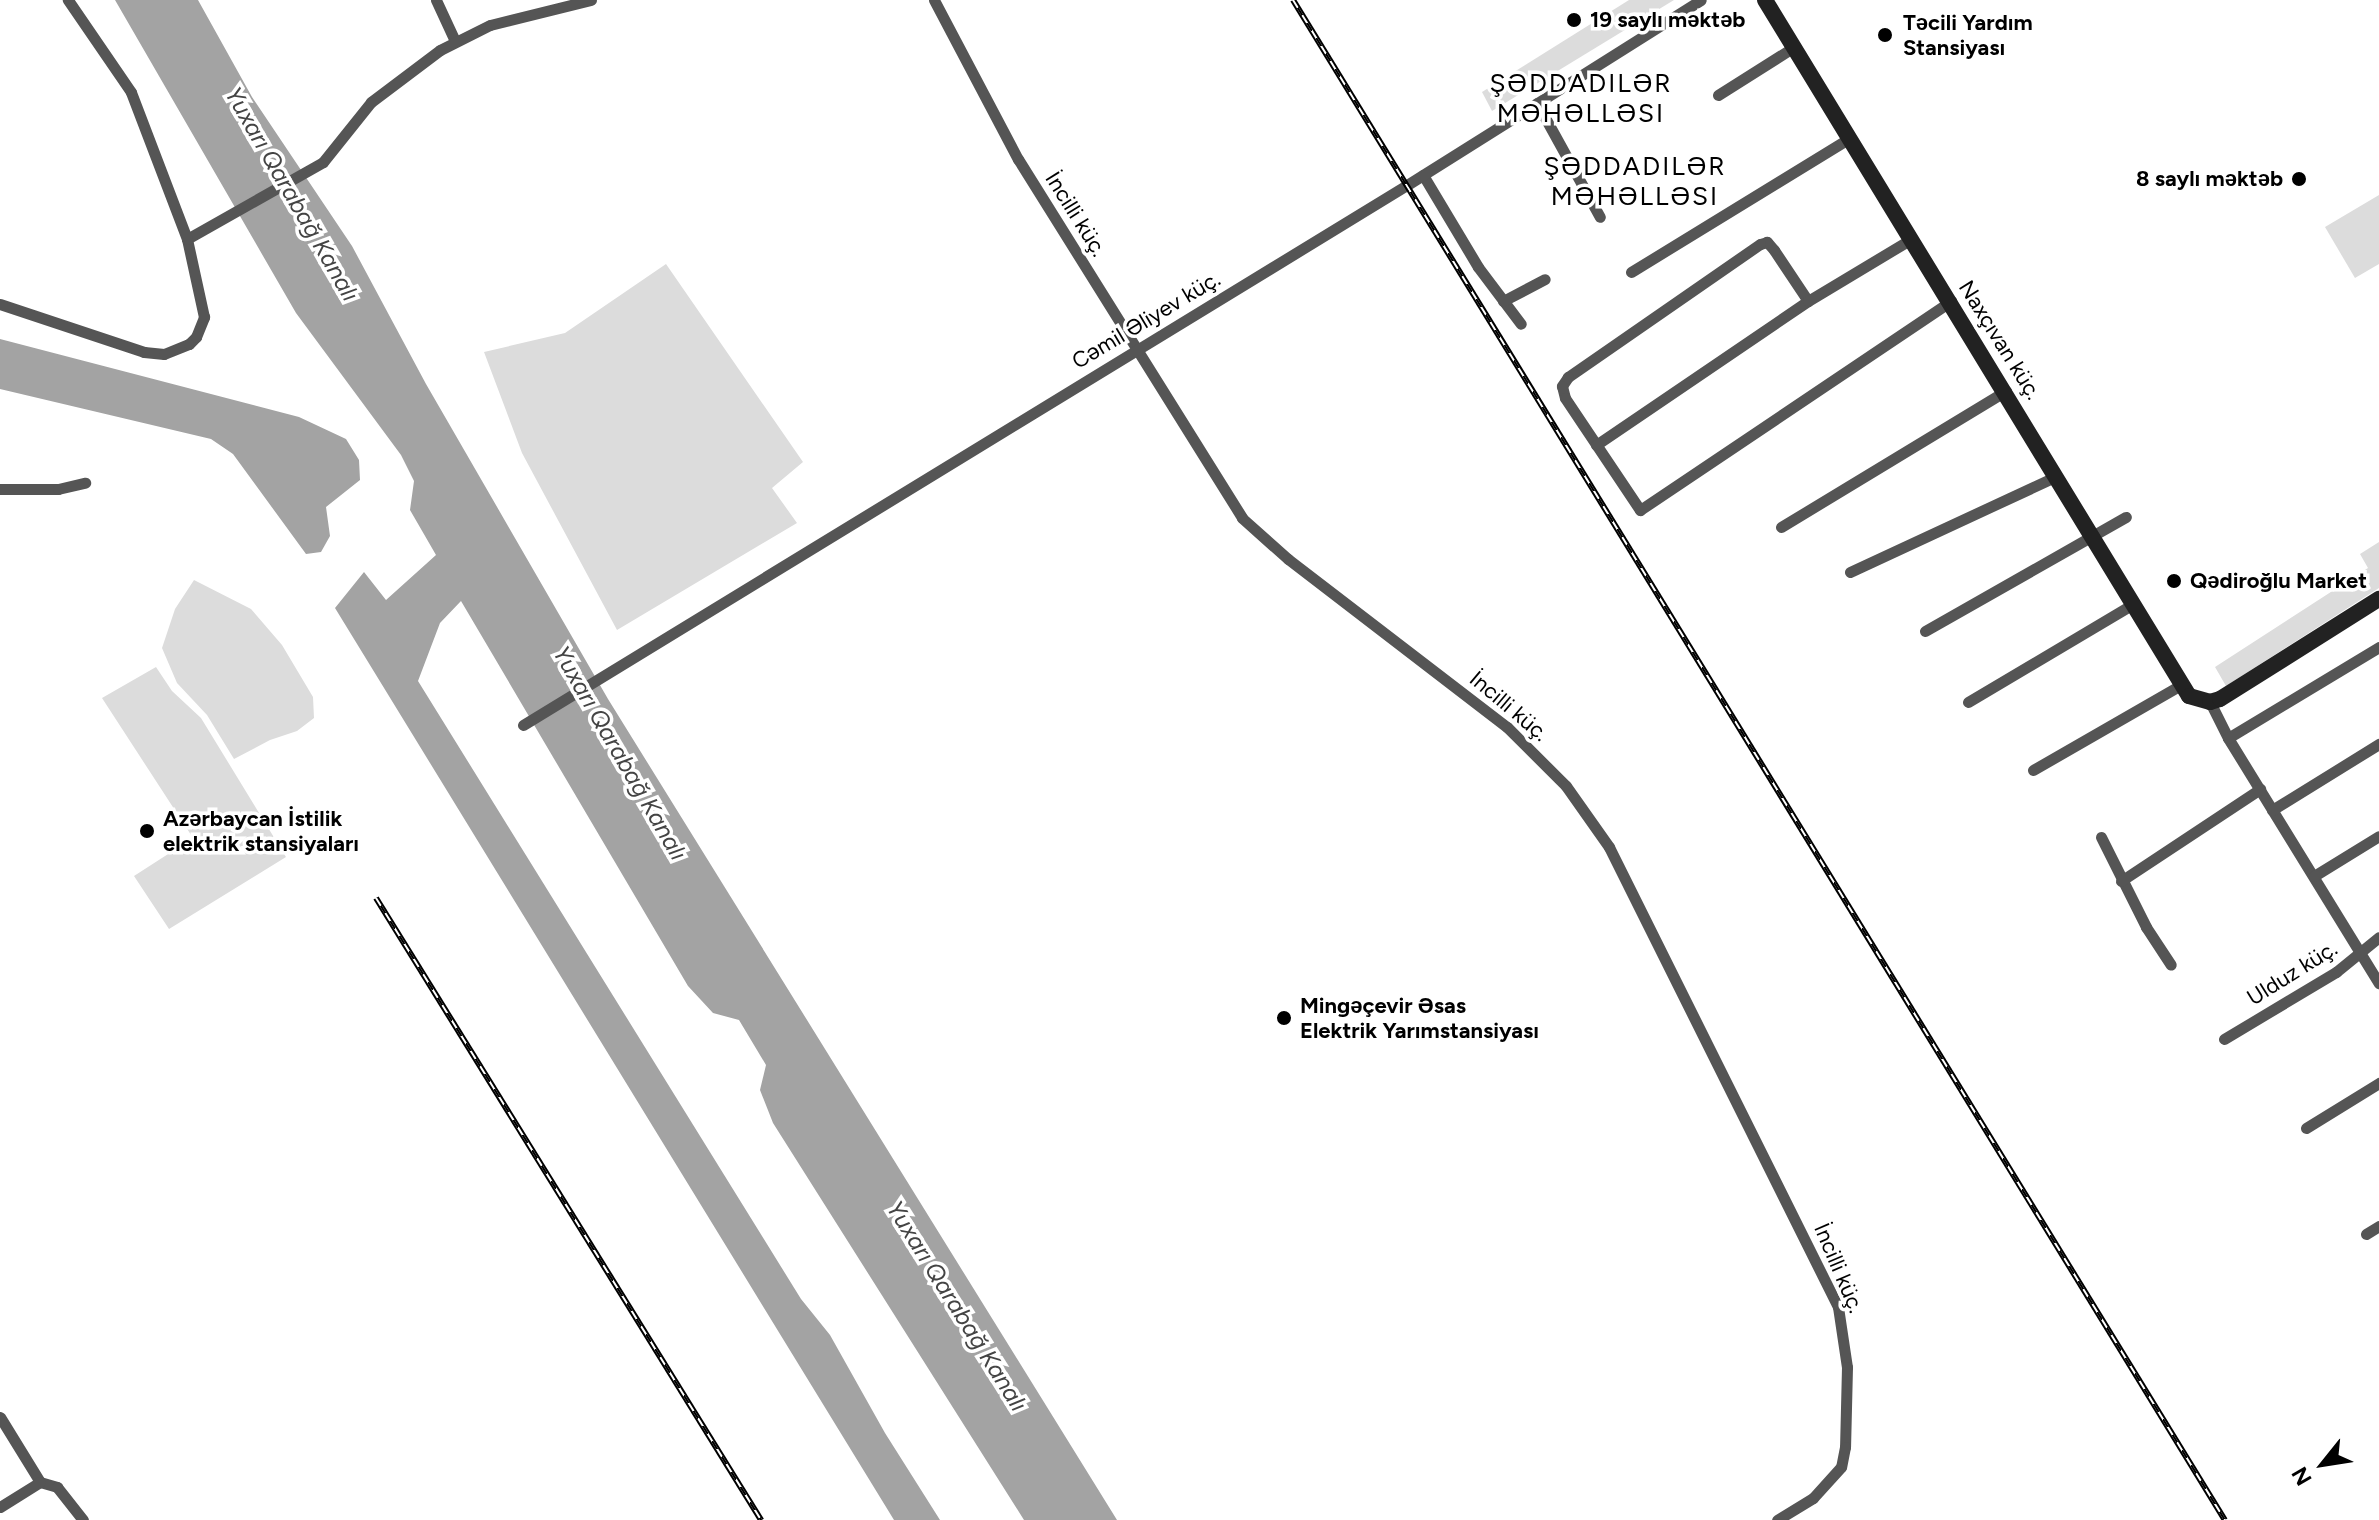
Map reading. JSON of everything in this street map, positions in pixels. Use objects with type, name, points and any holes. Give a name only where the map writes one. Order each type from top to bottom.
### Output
[{"type":"street","points":[[0,304],[144,352],[164,354],[189,344],[196,337],[204,317],[187,239],[131,92],[68,0]]},
{"type":"street","points":[[436,0],[455,41]]},
{"type":"street","points":[[187,239],[219,224],[304,174],[334,152],[371,102],[418,64],[455,41],[512,18],[591,0]]},
{"type":"street","name":"İncilli küç.","points":[[934,0],[1018,159],[1242,518],[1288,559],[1528,746],[1566,786],[1618,863],[1838,1307],[1847,1367],[1845,1447],[1841,1467],[1813,1498],[1777,1520]]},
{"type":"street","name":"Cəmil Əliyev küç.","points":[[523,725],[1423,175],[1701,0]]},
{"type":"street","name":"Naxçıvan küç.","points":[[1765,0],[2006,391],[2181,685],[2189,696],[2204,701],[2379,983]]},
{"type":"street","points":[[1718,95],[1794,47]]},
{"type":"street","points":[[1537,103],[1600,217]]},
{"type":"street","points":[[1631,272],[1850,138]]},
{"type":"street","points":[[1423,175],[1478,267],[1521,324]]},
{"type":"street","points":[[1596,445],[1808,301],[1911,239]]},
{"type":"street","points":[[1808,301],[1774,250],[1767,242],[1760,244],[1568,377],[1562,386],[1565,398],[1640,510],[1951,301]]},
{"type":"street","points":[[1503,301],[1545,279]]},
{"type":"street","points":[[1781,527],[2006,391]]},
{"type":"street","points":[[1850,572],[2057,476]]},
{"type":"street","points":[[0,489],[58,489],[85,483]]},
{"type":"street","points":[[1925,631],[2126,517]]},
{"type":"street","points":[[2204,701],[2241,687],[2379,599]]},
{"type":"street","points":[[1968,702],[2133,604]]},
{"type":"street","points":[[2228,738],[2379,647]]},
{"type":"street","points":[[2033,770],[2181,685]]},
{"type":"street","points":[[2272,810],[2379,744]]},
{"type":"street","points":[[2121,881],[2260,789]]},
{"type":"street","points":[[2314,876],[2379,836]]},
{"type":"street","points":[[2101,837],[2121,881],[2171,965]]},
{"type":"street","name":"Ulduz küç.","points":[[2224,1039],[2336,972],[2379,937]]},
{"type":"street","points":[[2306,1128],[2379,1083]]},
{"type":"street","points":[[2366,1234],[2379,1226]]},
{"type":"street","points":[[0,1417],[40,1482],[57,1487],[83,1520]]},
{"type":"street","points":[[0,1507],[40,1482]]},
{"type":"shaded area","points":[[1629,0],[1674,0],[1492,111],[1482,92]]},
{"type":"shaded area","points":[[2379,195],[2379,264],[2355,278],[2325,227]]},
{"type":"shaded area","points":[[666,264],[803,462],[772,488],[797,523],[617,630],[522,453],[484,352],[565,333]]},
{"type":"shaded area","points":[[2379,542],[2379,588],[2226,686],[2215,667],[2368,568],[2360,554]]},
{"type":"shaded area","points":[[194,580],[251,609],[282,645],[313,697],[314,718],[297,731],[270,740],[234,759],[207,715],[177,683],[162,648],[175,609]]},
{"type":"shaded area","points":[[156,667],[172,691],[201,718],[286,857],[169,929],[134,876],[193,838],[102,698]]},
{"type":"water","name":"Yuxarı Qarabağ Kanalı","points":[[115,0],[198,0],[252,97],[352,246],[426,384],[608,699],[1117,1520],[1024,1520],[773,1123],[760,1090],[766,1065],[739,1020],[713,1013],[688,986],[461,601],[440,623],[418,681],[801,1299],[830,1335],[885,1433],[940,1520],[894,1520],[335,608],[364,572],[386,600],[436,555],[410,510],[414,481],[401,455],[296,313]]},
{"type":"water","points":[[0,339],[299,417],[346,439],[359,460],[360,480],[326,507],[330,536],[321,552],[306,554],[233,454],[211,439],[0,389]]},
{"type":"railway","points":[[1293,0],[2225,1520]]},
{"type":"railway","points":[[376,898],[761,1520]]},
{"type":"place","name":"19 saylı məktəb","points":[[1574,20]]},
{"type":"place","name":"Təcili Yardım Stansiyası","points":[[1885,35]]},
{"type":"place","name":"8 saylı məktəb","points":[[2299,179]]},
{"type":"place","name":"Qədiroğlu Market","points":[[2174,581]]},
{"type":"place","name":"Azərbaycan İstilik elektrik stansiyaları","points":[[147,831]]},
{"type":"place","name":"Mingəçevir Əsas Elektrik Yarımstansiyası","points":[[1284,1018]]},
{"type":"district","name":"ŞƏDDADILƏR MƏHƏLLƏSI","points":[[1581,99]]},
{"type":"district","name":"ŞƏDDADILƏR MƏHƏLLƏSI","points":[[1635,182]]}]
